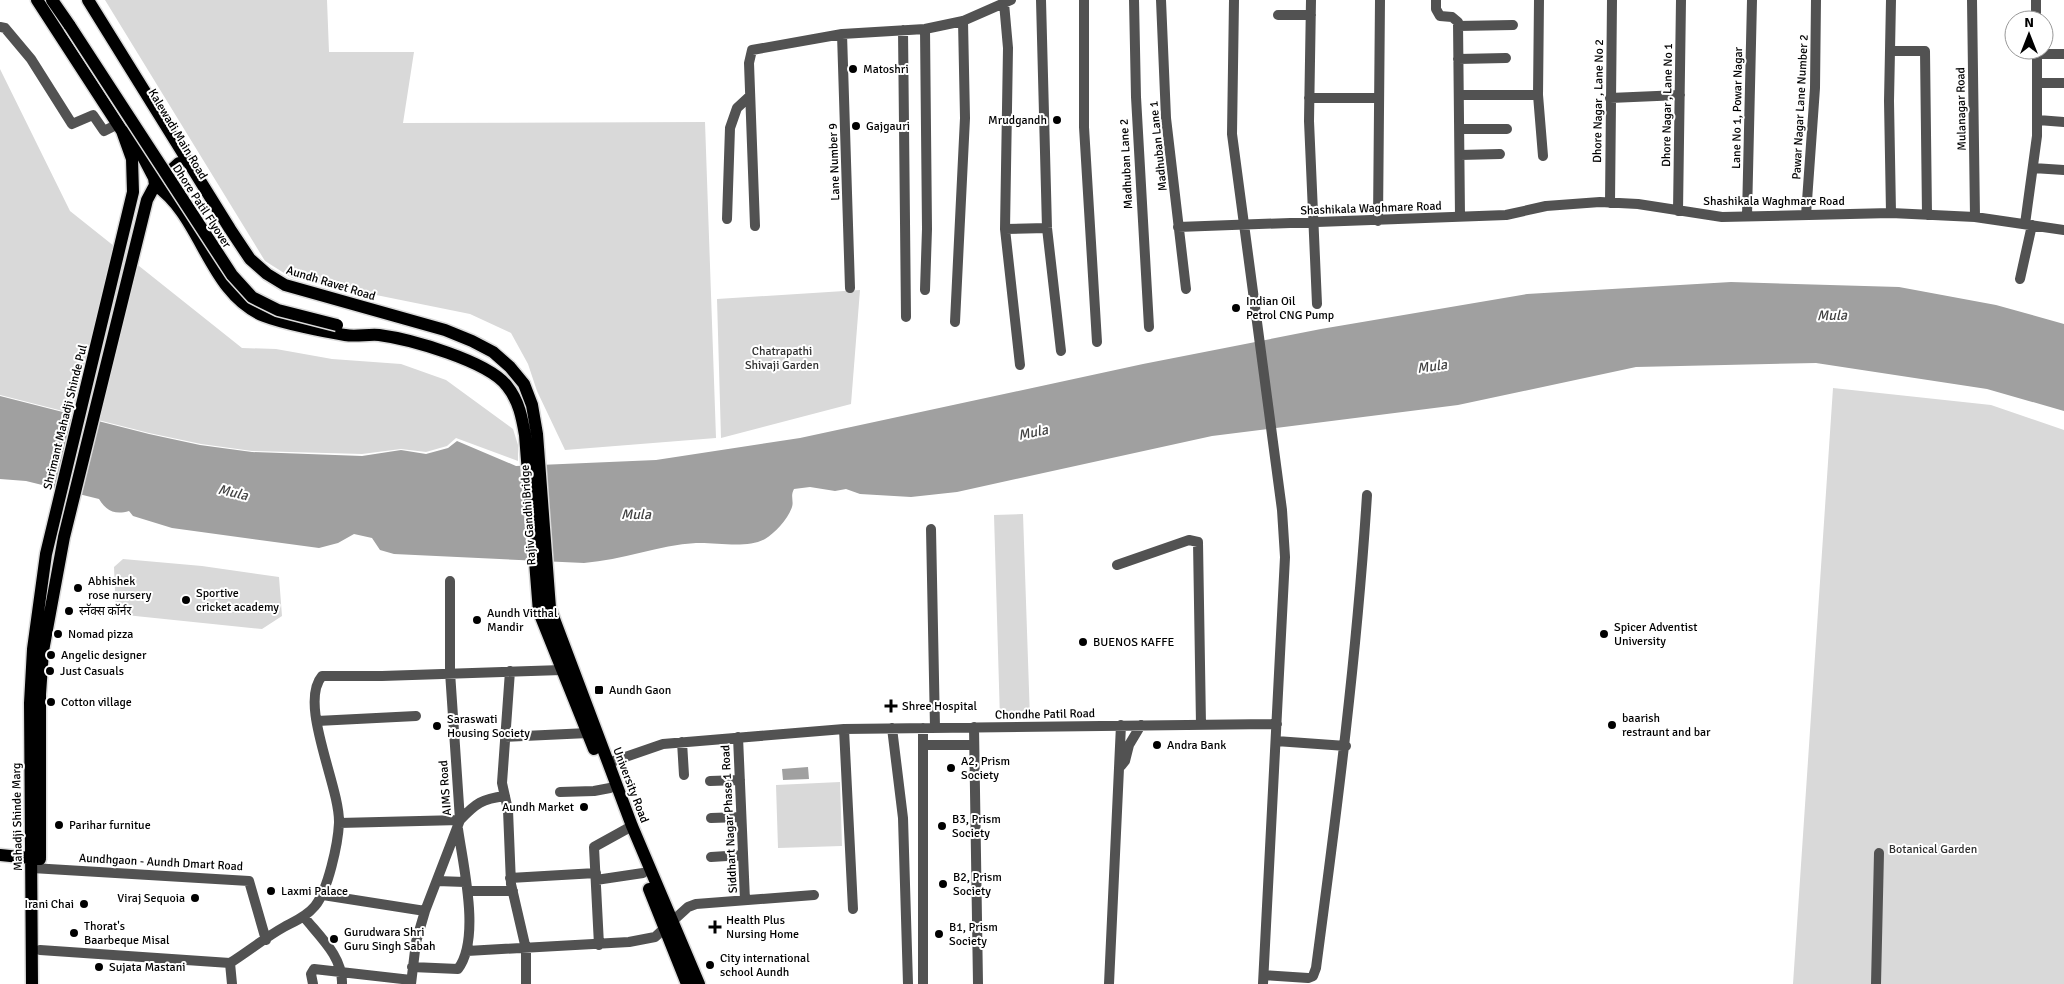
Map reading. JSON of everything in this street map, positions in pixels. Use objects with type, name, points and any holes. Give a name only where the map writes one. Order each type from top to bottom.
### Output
[{"type":"main road","points":[[37,0],[57,18]]},
{"type":"main road","points":[[37,656],[62,545],[147,200],[154,184],[154,178],[131,134],[120,128],[57,18],[44,0]]},
{"type":"main road","points":[[52,0],[57,18]]},
{"type":"main road","points":[[56,0],[57,18]]},
{"type":"main road","name":"Aundh Ravet Road","points":[[88,0],[250,259],[267,274],[285,285],[445,330],[493,352],[510,367],[524,384],[532,405],[531,435]]},
{"type":"main road","name":"Dhore Patil Flyover","points":[[57,18],[70,26],[232,275],[252,296],[278,310],[378,335]]},
{"type":"main road","name":"Kalewadi Main Road","points":[[123,55],[136,92],[202,201],[224,219]]},
{"type":"main road","name":"Shrimant Mahadji Shinde Pul","points":[[37,656],[46,554],[133,192],[132,159],[120,128]]},
{"type":"main road","points":[[154,184],[179,163]]},
{"type":"main road","points":[[154,184],[162,190],[181,212],[228,287],[247,309],[266,317],[346,335],[378,335],[437,350],[489,371],[507,386],[520,409],[531,435]]},
{"type":"main road","name":"Rajiv Gandhi Bridge","points":[[531,435],[542,594]]},
{"type":"main road","name":"University Road","points":[[542,594],[539,612],[568,669],[608,764],[643,873],[698,984]]},
{"type":"main road","name":"Mahadji Shinde Marg","points":[[37,656],[30,703],[40,950],[39,984]]},
{"type":"main road","name":"University Road","points":[[568,669],[588,733],[669,926],[687,984]]},
{"type":"main road","points":[[0,848],[36,860]]},
{"type":"main road","points":[[0,855],[36,860]]},
{"type":"main road","name":"Mahadji Shinde Marg","points":[[32,984],[36,860]]},
{"type":"street","points":[[1041,0],[1047,228],[1061,351]]},
{"type":"street","points":[[1084,0],[1084,127],[1097,342]]},
{"type":"street","name":"Madhuban Lane 2","points":[[1134,0],[1136,97],[1149,328]]},
{"type":"street","name":"Madhuban Lane 1","points":[[1161,0],[1166,118],[1186,289]]},
{"type":"street","points":[[1234,0],[1231,108],[1272,444],[1282,510],[1285,557],[1263,980],[1308,978],[1313,976],[1316,968],[1346,746],[1361,598],[1367,495]]},
{"type":"street","points":[[1311,0],[1309,98],[1317,304]]},
{"type":"street","points":[[1378,221],[1380,0]]},
{"type":"street","points":[[1436,0],[1437,13],[1440,16],[1456,19],[1458,26],[1460,217]]},
{"type":"street","points":[[1539,0],[1538,95],[1543,156]]},
{"type":"street","name":"Dhore Nagar , Lane No 2","points":[[1610,203],[1612,0]]},
{"type":"street","name":"Dhore Nagar , Lane No 1","points":[[1678,211],[1682,0]]},
{"type":"street","name":"Lane No 1, Powar Nagar","points":[[1747,216],[1752,0]]},
{"type":"street","name":"Pawar Nagar Lane Number 2","points":[[1806,215],[1815,88],[1816,0]]},
{"type":"street","points":[[1891,0],[1891,213]]},
{"type":"street","name":"Mulanagar Road","points":[[1972,0],[1975,217]]},
{"type":"street","points":[[755,226],[749,55],[752,50],[842,34],[925,29],[963,21],[1008,2],[1005,229],[1020,365]]},
{"type":"street","points":[[1278,16],[1311,15]]},
{"type":"street","points":[[955,322],[965,118],[963,21]]},
{"type":"street","points":[[1458,26],[1513,25]]},
{"type":"street","points":[[0,27],[5,28],[31,60],[72,124],[93,114],[104,131],[120,128]]},
{"type":"street","points":[[925,29],[927,229],[925,290]]},
{"type":"street","points":[[904,30],[906,317]]},
{"type":"street","name":"Lane Number 9","points":[[842,34],[850,288]]},
{"type":"street","points":[[1890,51],[1925,51],[1927,215]]},
{"type":"street","points":[[1458,59],[1506,58]]},
{"type":"street","points":[[2020,278],[2029,225],[2038,120],[2037,60]]},
{"type":"street","points":[[2037,83],[2064,83]]},
{"type":"street","points":[[1459,95],[1538,95]]},
{"type":"street","points":[[1610,98],[1680,95]]},
{"type":"street","points":[[726,219],[730,128],[737,108],[750,96]]},
{"type":"street","points":[[1309,98],[1379,98]]},
{"type":"street","points":[[2038,120],[2064,122]]},
{"type":"street","points":[[1459,129],[1507,129]]},
{"type":"street","points":[[1460,155],[1500,154]]},
{"type":"street","points":[[2033,168],[2064,170]]},
{"type":"street","name":"Shashikala Waghmare Road","points":[[1178,227],[1245,224],[1314,224],[1506,215],[1574,203],[1610,203],[1722,216],[1891,213],[1975,217],[2064,230]]},
{"type":"street","points":[[1005,229],[1047,228]]},
{"type":"street","points":[[931,529],[935,728]]},
{"type":"street","points":[[1117,565],[1189,540],[1198,542],[1201,725]]},
{"type":"street","name":"AIMS Road","points":[[411,982],[416,942],[425,911],[459,824],[450,672],[450,580]]},
{"type":"street","points":[[40,950],[230,962],[283,928],[304,917],[323,895],[339,823],[334,786],[314,708],[318,682],[325,674],[382,676],[568,669]]},
{"type":"street","points":[[510,671],[502,783],[508,810],[510,878],[526,949],[526,984]]},
{"type":"street","points":[[317,721],[416,716]]},
{"type":"street","name":"Chondhe Patil Road","points":[[608,764],[663,744],[844,729],[1277,724]]},
{"type":"street","points":[[1109,984],[1121,725]]},
{"type":"street","points":[[1119,768],[1125,761],[1129,745],[1141,725]]},
{"type":"street","points":[[974,727],[978,984]]},
{"type":"street","points":[[892,728],[903,818],[908,984]]},
{"type":"street","points":[[923,728],[923,984]]},
{"type":"street","points":[[844,729],[853,909]]},
{"type":"street","points":[[505,737],[588,733]]},
{"type":"street","name":"Siddhart Nagar Phase 1 Road","points":[[738,737],[745,900]]},
{"type":"street","points":[[1276,741],[1346,746]]},
{"type":"street","points":[[682,742],[684,775]]},
{"type":"street","points":[[923,745],[974,744]]},
{"type":"street","points":[[710,782],[740,780]]},
{"type":"street","points":[[560,792],[594,791],[610,788]]},
{"type":"street","points":[[412,967],[458,969],[464,961],[467,951],[466,886],[459,824],[475,804],[486,798],[505,796]]},
{"type":"street","points":[[711,818],[741,817]]},
{"type":"street","points":[[339,823],[459,824]]},
{"type":"street","points":[[599,945],[594,847],[629,827]]},
{"type":"street","points":[[1876,984],[1879,853]]},
{"type":"street","points":[[711,857],[743,855]]},
{"type":"street","name":"Aundhgaon - Aundh Dmart Road","points":[[36,860],[249,881],[253,889],[266,940]]},
{"type":"street","points":[[510,878],[643,873]]},
{"type":"street","points":[[437,881],[513,891]]},
{"type":"street","points":[[323,895],[425,911]]},
{"type":"street","points":[[467,951],[599,945],[650,939],[669,926],[688,907],[696,904],[814,895]]},
{"type":"street","points":[[304,917],[328,947],[343,971],[342,984]]},
{"type":"street","points":[[230,962],[232,984]]},
{"type":"street","points":[[313,984],[311,974],[314,969],[343,971],[411,982]]},
{"type":"green space","points":[[105,0],[327,0],[329,52],[414,52],[403,123],[705,122],[716,438],[565,450],[537,391],[528,364],[511,333],[470,314],[292,278],[265,261]]},
{"type":"green space","points":[[0,69],[70,211],[242,348],[276,349],[332,359],[401,364],[446,380],[513,429],[518,445],[518,461],[456,438],[447,446],[426,452],[401,449],[362,454],[252,451],[201,444],[149,433],[0,395]]},
{"type":"green space","name":"Chatrapathi Shivaji Garden","points":[[860,290],[851,404],[721,438],[717,299]]},
{"type":"green space","name":"Botanical Garden","points":[[1833,388],[1991,405],[2064,430],[2064,984],[1793,984]]},
{"type":"green space","points":[[1023,514],[1030,719],[1000,720],[994,515]]},
{"type":"green space","points":[[123,559],[202,566],[279,577],[282,616],[262,629],[116,614],[114,567]]},
{"type":"green space","points":[[840,782],[842,846],[778,848],[776,785]]},
{"type":"water","name":"Mula","points":[[1731,282],[1899,287],[1996,305],[2064,324],[2064,411],[1987,389],[1816,363],[1636,367],[1458,405],[1212,436],[957,492],[911,497],[860,494],[846,489],[835,491],[810,487],[794,489],[792,494],[793,503],[788,516],[773,533],[758,542],[749,544],[682,544],[584,563],[394,554],[380,550],[372,538],[354,534],[338,543],[319,548],[172,528],[133,516],[129,511],[111,511],[99,499],[26,481],[0,479],[0,396],[149,434],[200,445],[252,452],[362,456],[401,450],[426,454],[448,448],[457,441],[516,466],[656,460],[800,438],[1143,364],[1321,329],[1527,294]]},
{"type":"water","points":[[808,767],[809,779],[783,780],[782,769]]},
{"type":"place","name":"Matoshri","points":[[853,69]]},
{"type":"place","name":"Mrudgandh","points":[[1057,120]]},
{"type":"place","name":"Gajgauri","points":[[856,126]]},
{"type":"place","name":"Indian Oil Petrol CNG Pump","points":[[1236,308]]},
{"type":"place","name":"Abhishek rose nursery","points":[[78,588]]},
{"type":"place","name":"Sportive cricket academy","points":[[186,600]]},
{"type":"place","name":"स्नॅक्स कॉर्नर","points":[[69,611]]},
{"type":"place","name":"Aundh Vitthal Mandir","points":[[477,620]]},
{"type":"place","name":"Nomad pizza","points":[[58,634]]},
{"type":"place","name":"Spicer Adventist University","points":[[1604,634]]},
{"type":"place","name":"BUENOS KAFFE","points":[[1083,642]]},
{"type":"place","name":"Angelic designer","points":[[51,655]]},
{"type":"place","name":"Just Casuals","points":[[50,671]]},
{"type":"place","name":"Aundh Gaon","points":[[599,690]]},
{"type":"place","name":"Cotton village","points":[[51,702]]},
{"type":"place","name":"Shree Hospital","points":[[891,706]]},
{"type":"place","name":"baarish restraunt and bar","points":[[1612,725]]},
{"type":"place","name":"Saraswati Housing Society","points":[[437,726]]},
{"type":"place","name":"Andra Bank","points":[[1157,745]]},
{"type":"place","name":"A2, Prism Society","points":[[951,768]]},
{"type":"place","name":"Aundh Market","points":[[584,807]]},
{"type":"place","name":"Parihar furnitue","points":[[59,825]]},
{"type":"place","name":"B3, Prism Society","points":[[942,826]]},
{"type":"place","name":"B2, Prism Society","points":[[943,884]]},
{"type":"place","name":"Laxmi Palace","points":[[271,891]]},
{"type":"place","name":"Viraj Sequoia","points":[[195,898]]},
{"type":"place","name":"Irani Chai","points":[[84,904]]},
{"type":"place","name":"Health Plus Nursing Home","points":[[715,927]]},
{"type":"place","name":"Thorat's Baarbeque Misal","points":[[74,933]]},
{"type":"place","name":"B1, Prism Society","points":[[939,934]]},
{"type":"place","name":"Gurudwara Shri Guru Singh Sabah","points":[[334,939]]},
{"type":"place","name":"City international school Aundh","points":[[710,965]]},
{"type":"place","name":"Sujata Mastani","points":[[99,967]]}]
